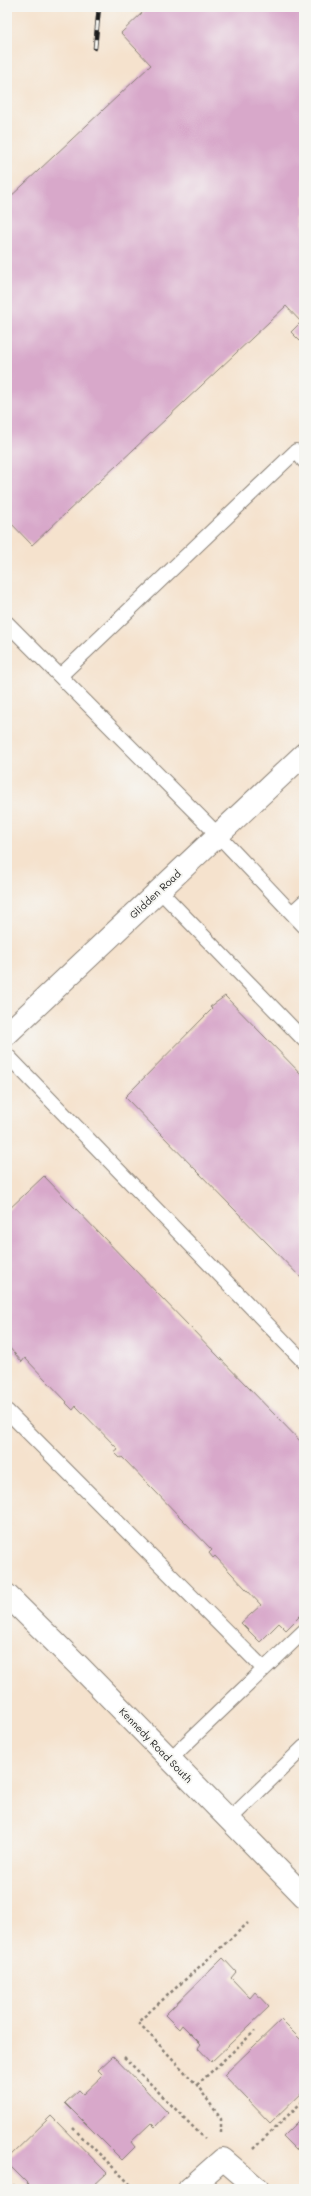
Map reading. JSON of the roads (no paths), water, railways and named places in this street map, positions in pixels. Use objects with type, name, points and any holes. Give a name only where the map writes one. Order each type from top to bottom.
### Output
[{"type":"street","name":"Glidden Road","points":[[7,1034],[304,754]]},
{"type":"street","name":"Kennedy Road South","points":[[7,1596],[79,1666],[169,1760],[304,1896]]},
{"type":"street","points":[[189,2189],[228,2164],[258,2189]]},
{"type":"lane","points":[[60,676],[296,451],[304,461]]},
{"type":"lane","points":[[7,623],[218,835],[304,926]]},
{"type":"lane","points":[[159,890],[304,1040]]},
{"type":"lane","points":[[292,913],[304,902]]},
{"type":"lane","points":[[7,1055],[304,1362]]},
{"type":"lane","points":[[7,1411],[264,1669]]},
{"type":"lane","points":[[169,1760],[304,1631]]},
{"type":"lane","points":[[229,1820],[304,1747]]},
{"type":"railway","points":[[95,48],[99,7]]}]
